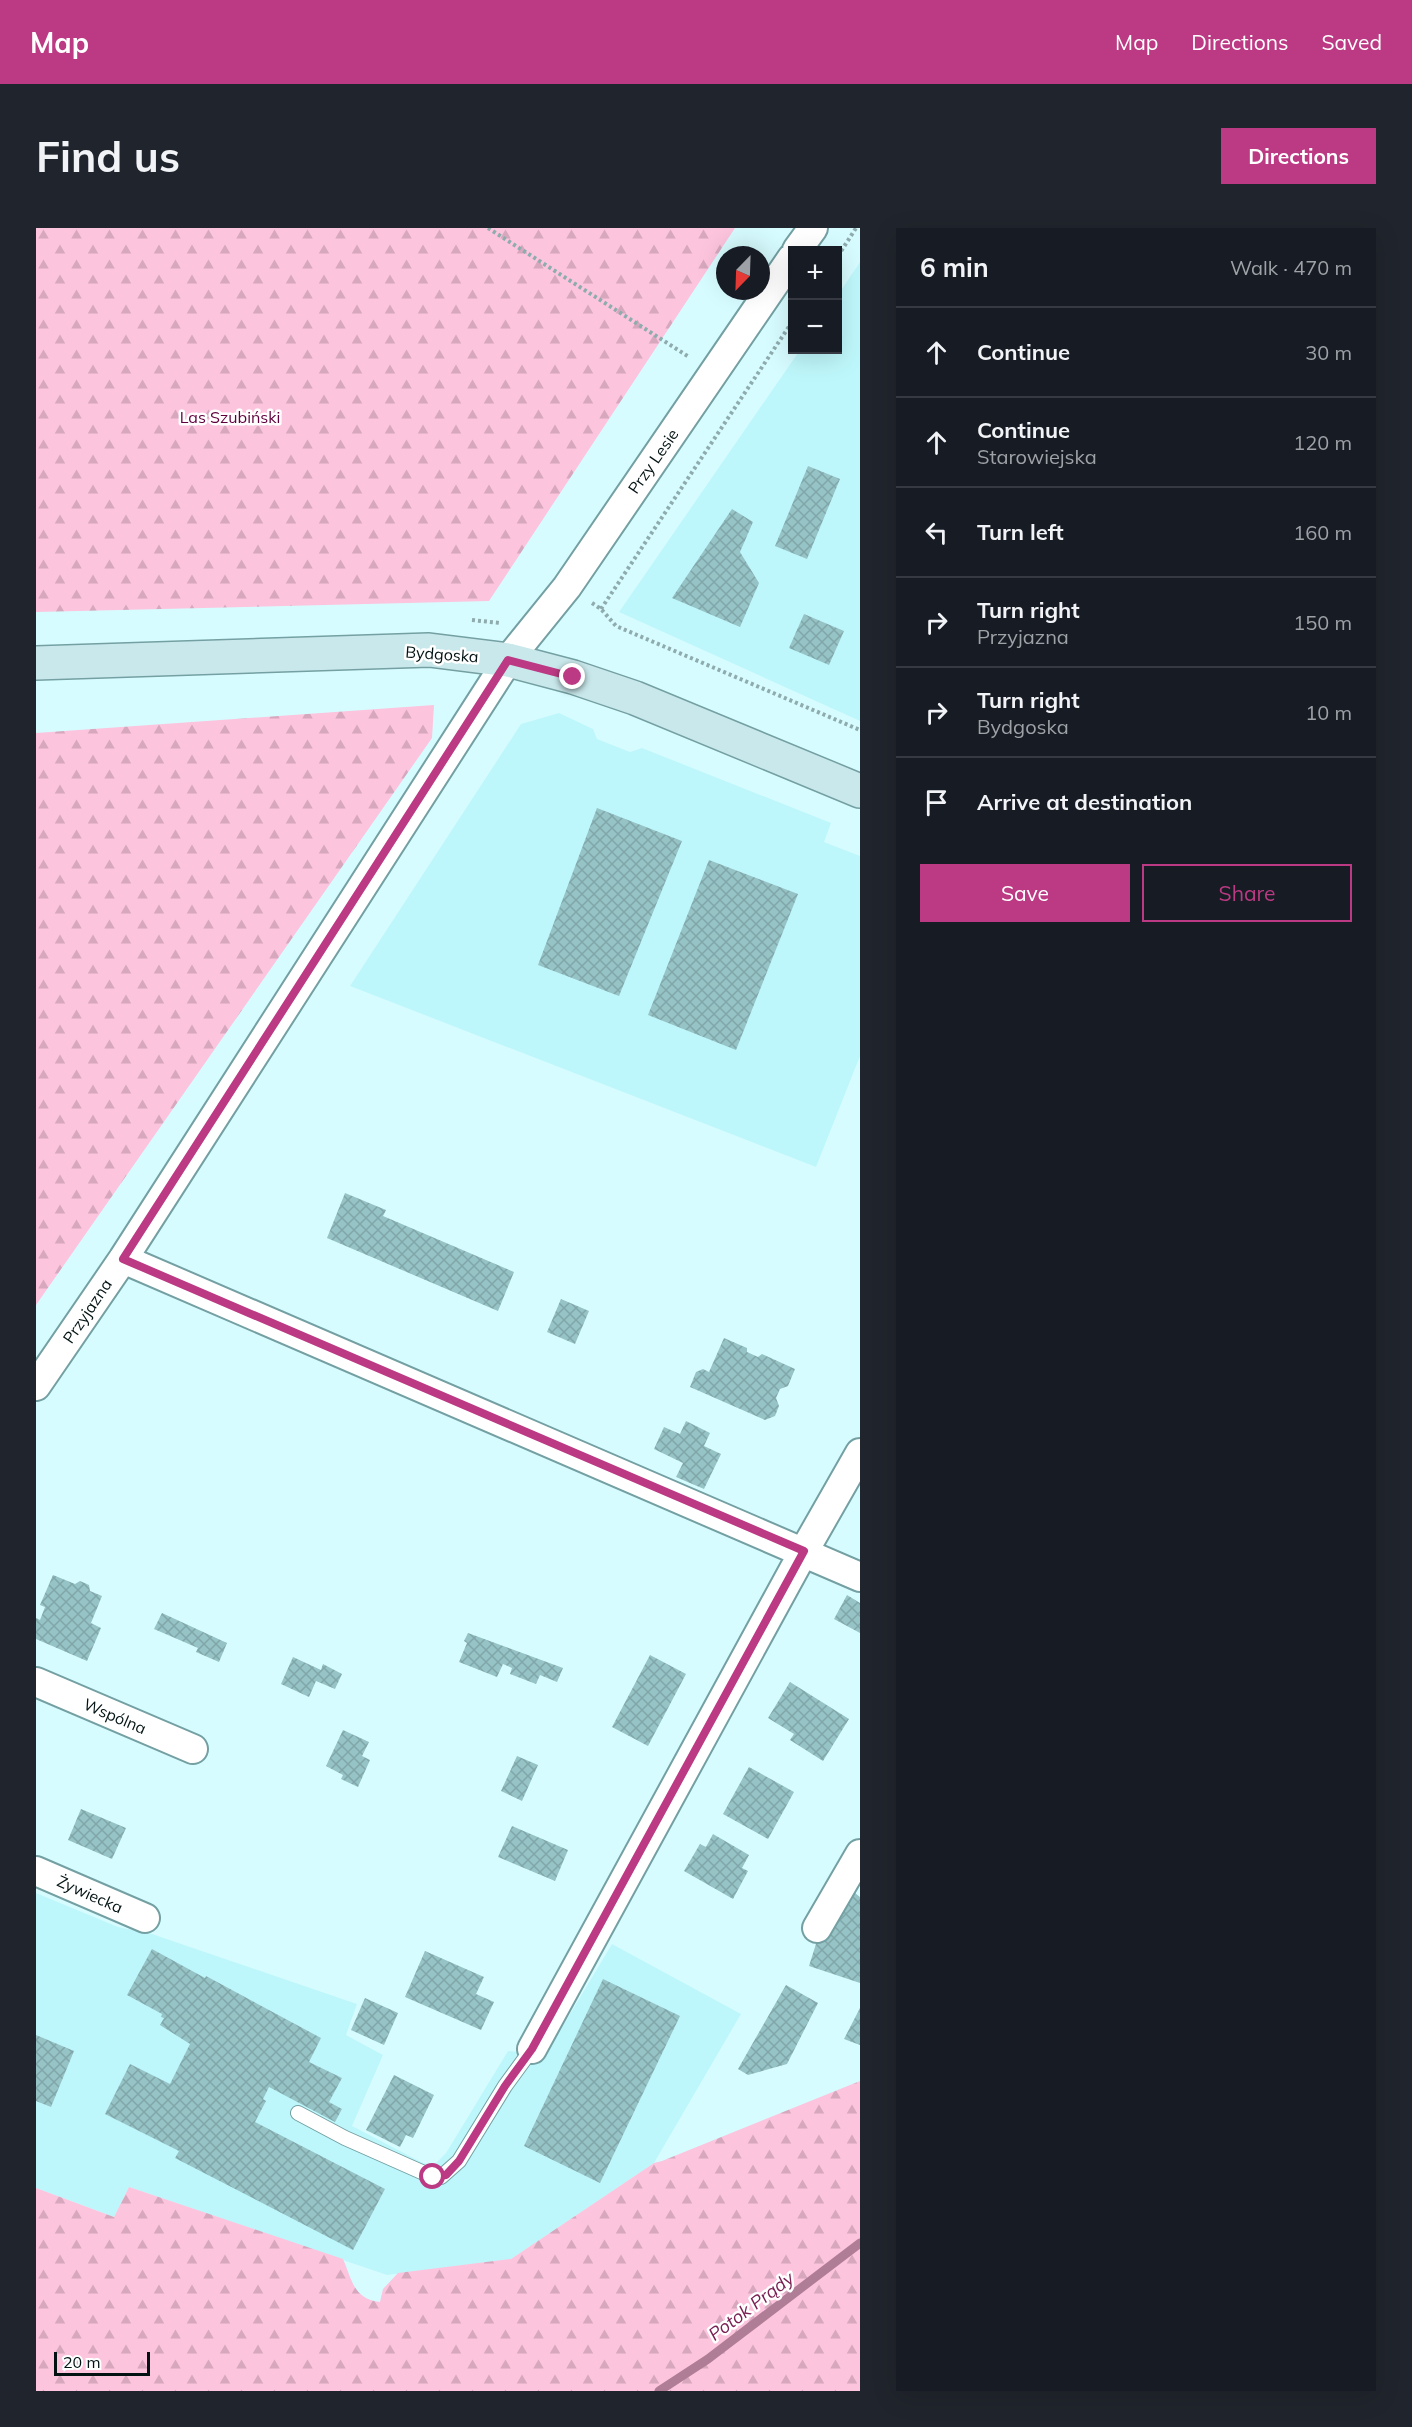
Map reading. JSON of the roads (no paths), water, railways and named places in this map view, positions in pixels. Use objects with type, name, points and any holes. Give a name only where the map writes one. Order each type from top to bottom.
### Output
[{"type":"main road","name":"Bydgoska","points":[[36,663],[429,650],[508,660],[573,677],[636,698],[860,791]]},
{"type":"street","points":[[800,246],[813,228]]},
{"type":"street","name":"Przy Lesie","points":[[508,660],[567,586],[788,264]]},
{"type":"street","name":"Przyjazna","points":[[36,1386],[123,1259],[508,660]]},
{"type":"street","points":[[123,1259],[860,1577]]},
{"type":"street","points":[[532,2049],[804,1551],[860,1453]]},
{"type":"street","name":"Wspólna","points":[[36,1682],[194,1749]]},
{"type":"street","points":[[817,1928],[860,1854]]},
{"type":"street","name":"Żywiecka","points":[[36,1871],[145,1918]]},
{"type":"lane","points":[[298,2113],[345,2138],[433,2177],[441,2177],[459,2161],[505,2086],[532,2049]]},
{"type":"waterway","name":"Potok Prądy","points":[[659,2391],[708,2359],[860,2243]]},
{"type":"park label","name":"Las Szubiński","points":[[230,417]]}]
